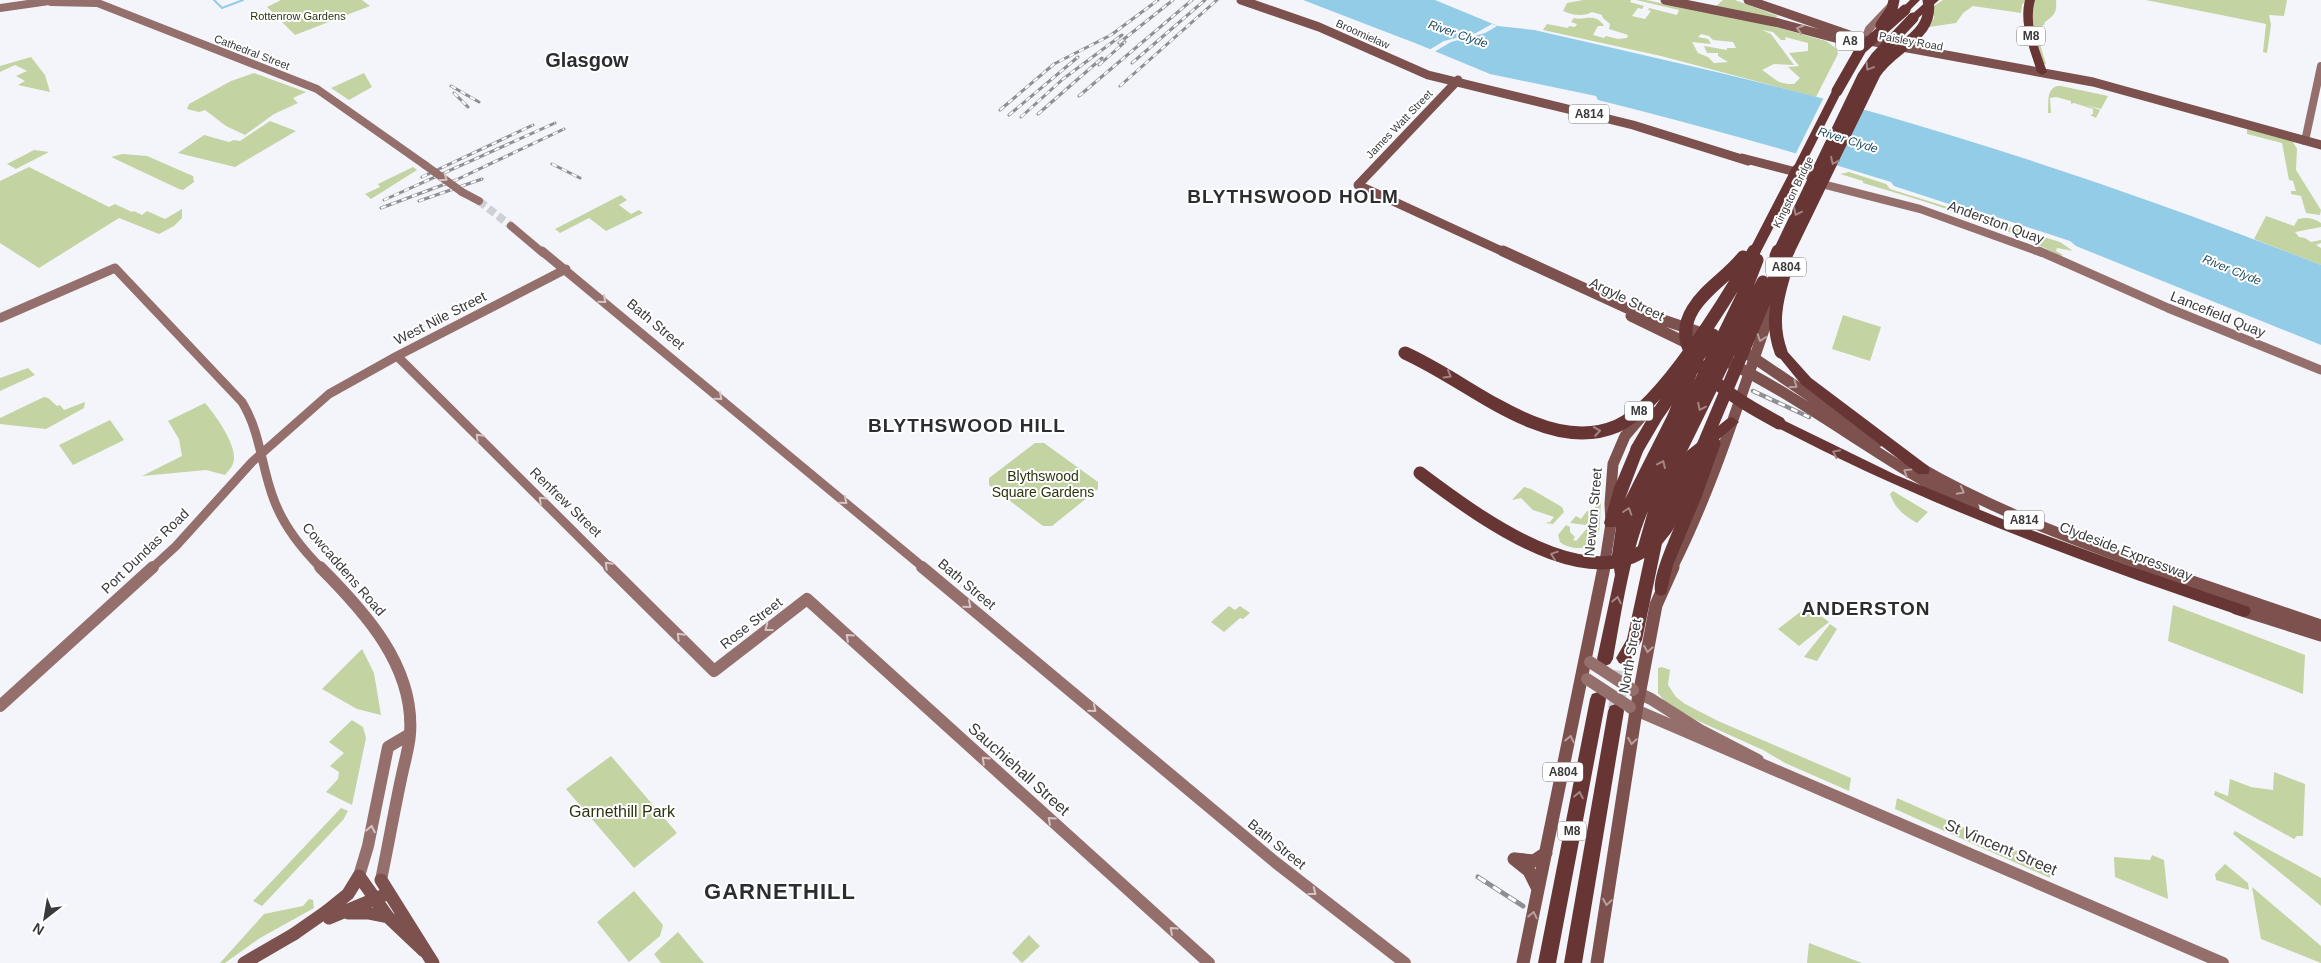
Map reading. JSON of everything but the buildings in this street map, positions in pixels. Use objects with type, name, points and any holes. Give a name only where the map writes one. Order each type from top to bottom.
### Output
[{"type":"highway","name":"Kingston Bridge","points":[[1793,171],[1861,49],[1870,38],[1915,0]]},
{"type":"highway","points":[[1661,590],[1666,564],[1695,496],[1719,430],[1728,389],[1766,297],[1878,69],[1927,23],[1930,10],[1928,0]]},
{"type":"highway","name":"Kingston Bridge","points":[[1777,254],[1863,76],[1876,57],[1913,18],[1934,0]]},
{"type":"highway","name":"M8","points":[[2030,0],[2026,10],[2027,24],[2040,75]]},
{"type":"highway","points":[[1870,38],[1892,9],[1892,2]]},
{"type":"highway","points":[[1793,171],[1740,261],[1728,276],[1700,301],[1690,313],[1686,331],[1692,356],[1706,374],[1725,391],[1779,423],[1899,483],[2009,529],[2119,570],[2250,609]]},
{"type":"highway","name":"M8","points":[[1732,422],[1692,455],[1674,491],[1657,534],[1634,640],[1623,665],[1634,599],[1650,524],[1674,449],[1745,291],[1784,198],[1793,171]]},
{"type":"highway","name":"M8","points":[[1405,353],[1452,377],[1505,409],[1543,426],[1580,432],[1598,431],[1618,425],[1631,418],[1645,405],[1710,324],[1731,292],[1784,198]]},
{"type":"highway","points":[[1798,234],[1786,266],[1773,318],[1774,329],[1781,352],[1806,382],[1923,470]]},
{"type":"highway","points":[[1611,523],[1621,488],[1637,449],[1657,415],[1719,326],[1763,247]]},
{"type":"highway","name":"M8","points":[[1605,659],[1622,575],[1635,526],[1777,254]]},
{"type":"highway","name":"M8","points":[[1672,519],[1777,254]]},
{"type":"highway","name":"M8","points":[[1622,575],[1618,558],[1624,525],[1636,488],[1674,416],[1705,342]]},
{"type":"highway","name":"M8","points":[[1420,473],[1458,501],[1523,542],[1545,552],[1573,561],[1602,563],[1632,557],[1645,551],[1658,541],[1672,519],[1728,389]]},
{"type":"highway","name":"M8","points":[[1547,963],[1598,699]]},
{"type":"highway","name":"M8","points":[[1573,963],[1628,710]]},
{"type":"main road","name":"Broomielaw","points":[[1241,0],[1258,1],[1423,73],[1476,88],[1665,134]]},
{"type":"main road","name":"Paisley Road","points":[[1665,0],[1779,23],[1850,41],[1870,38],[2040,75],[2100,84],[2321,145]]},
{"type":"main road","name":"A8","points":[[1748,0],[1798,18],[1870,38]]},
{"type":"main road","points":[[1798,18],[1850,41],[1859,52]]},
{"type":"main road","name":"Paisley Road","points":[[1870,38],[2040,75]]},
{"type":"main road","name":"James Watt Street","points":[[1358,185],[1456,82]]},
{"type":"main road","name":"Anderston Quay","points":[[1665,134],[1823,181]]},
{"type":"main road","name":"Newton Street","points":[[1522,963],[1584,678],[1606,559],[1611,523],[1612,472],[1618,448],[1625,436],[1654,402],[1682,362],[1705,342],[1793,171]]},
{"type":"main road","name":"A804","points":[[1751,365],[1800,230],[1823,181]]},
{"type":"main road","name":"Argyle Street","points":[[1358,185],[1495,249],[1674,337],[1705,342],[1751,365]]},
{"type":"main road","name":"Argyle Street","points":[[1495,249],[1536,265],[1751,365]]},
{"type":"main road","points":[[1674,337],[1682,362]]},
{"type":"main road","name":"North Street","points":[[1597,963],[1628,710],[1636,692],[1661,590],[1692,529],[1728,438],[1751,365]]},
{"type":"main road","name":"Clydeside Expressway","points":[[1751,365],[1788,393],[1899,466],[1966,504],[2012,524],[2250,609]]},
{"type":"main road","name":"Clydeside Expressway","points":[[1751,365],[1923,470],[1974,497],[2039,526],[2250,609],[2276,622],[2321,637]]},
{"type":"main road","points":[[1743,387],[1763,385],[1788,393]]},
{"type":"main road","points":[[2250,609],[2321,625]]},
{"type":"main road","points":[[1538,889],[1535,878],[1529,870],[1514,859],[1534,861],[1546,853]]},
{"type":"main road","points":[[244,963],[332,914],[370,887]]},
{"type":"main road","points":[[332,914],[370,887]]},
{"type":"main road","points":[[370,887],[388,917],[428,957]]},
{"type":"main road","points":[[370,887],[428,957]]},
{"type":"main road","points":[[332,914],[368,913],[388,917]]},
{"type":"street","points":[[0,8],[56,0]]},
{"type":"street","points":[[46,1],[94,1]]},
{"type":"street","name":"Cathedral Street","points":[[94,1],[310,86],[340,104],[462,192],[478,200]]},
{"type":"street","points":[[2305,140],[2321,66]]},
{"type":"street","name":"Anderston Quay","points":[[1823,181],[1934,214],[2029,248],[2106,280]]},
{"type":"street","name":"Bath Street","points":[[511,226],[566,269],[1275,862],[1405,963]]},
{"type":"street","name":"Cowcaddens Road","points":[[0,318],[115,268],[167,325],[234,391],[254,423],[278,512],[289,530],[311,558],[341,588],[376,630],[396,663],[406,694],[410,734],[370,887]]},
{"type":"street","name":"West Nile Street","points":[[329,394],[397,356],[566,269]]},
{"type":"street","name":"Lancefield Quay","points":[[2106,280],[2168,308],[2321,370]]},
{"type":"street","name":"Renfrew Street","points":[[397,356],[714,671]]},
{"type":"street","name":"Port Dundas Road","points":[[0,706],[176,546],[233,481],[263,451],[329,394]]},
{"type":"street","name":"Rose Street","points":[[714,671],[807,599]]},
{"type":"street","name":"Sauchiehall Street","points":[[807,599],[1209,963]]},
{"type":"street","name":"St Vincent Street","points":[[1587,661],[1702,731],[1744,749],[1764,764]]},
{"type":"street","name":"St Vincent Street","points":[[1584,678],[1628,710],[1746,759],[1764,764],[2223,963]]},
{"type":"street","points":[[370,887],[368,846],[388,747],[410,734]]},
{"type":"green space","name":"Rottenrow Gardens","points":[[281,0],[362,0],[370,6],[295,35],[267,7]]},
{"type":"green space","points":[[1583,0],[1631,0],[1630,2],[1644,6],[1642,9],[1638,8],[1632,16],[1645,19],[1651,11],[1648,10],[1649,8],[1677,15],[1679,10],[1636,0],[1646,0],[1764,24],[1826,41],[1837,49],[1838,54],[1816,97],[1661,56],[1543,30],[1547,24],[1568,28],[1569,26],[1575,27],[1577,24],[1571,22],[1574,18],[1593,18],[1597,19],[1604,26],[1598,26],[1593,35],[1604,38],[1606,36],[1618,39],[1627,38],[1628,35],[1609,29],[1610,24],[1602,15],[1592,12],[1578,15],[1563,11],[1567,3]],"holes":[[[1762,30],[1773,32],[1781,40],[1786,40],[1785,37],[1808,43],[1808,51],[1789,53],[1799,66],[1788,67],[1800,78],[1794,84],[1780,82],[1762,70],[1774,64],[1794,65],[1771,34]],[[1701,34],[1709,36],[1713,40],[1733,42],[1736,48],[1727,48],[1727,50],[1704,46],[1707,53],[1718,53],[1718,56],[1728,62],[1714,63],[1708,57],[1698,53],[1692,42],[1711,44],[1708,39],[1698,37]]]},
{"type":"green space","points":[[1723,0],[1735,0],[1778,16],[1774,19],[1716,6]]},
{"type":"green space","points":[[1943,0],[2026,0],[2022,5],[2021,13],[1973,6],[1963,13],[1956,23],[1929,27],[1934,18],[1934,6]]},
{"type":"green space","points":[[2035,0],[2056,0],[2056,10],[2053,15],[2044,25],[2035,28],[2046,64],[2043,64],[2031,23],[2032,7]]},
{"type":"green space","points":[[2146,0],[2287,0],[2284,16],[2269,15],[2271,25],[2267,53],[2263,52],[2266,24]]},
{"type":"green space","points":[[558,53],[572,63],[558,69],[543,59]]},
{"type":"green space","points":[[31,57],[45,75],[50,92],[18,85],[25,81],[16,76],[27,71],[15,65],[0,72],[0,66]]},
{"type":"green space","points":[[254,73],[306,92],[293,98],[298,103],[274,114],[245,135],[226,126],[205,110],[199,112],[187,109],[189,104],[231,81]]},
{"type":"green space","points":[[364,73],[372,87],[349,100],[331,88]]},
{"type":"green space","points":[[2057,86],[2108,96],[2101,109],[2086,105],[2100,110],[2096,118],[2090,115],[2093,114],[2093,109],[2074,103],[2071,104],[2071,101],[2056,97],[2050,98],[2051,113],[2048,113],[2048,101],[2051,90]]},
{"type":"green space","points":[[270,121],[296,131],[235,167],[178,153],[204,135],[229,142],[234,140],[240,141]]},
{"type":"green space","points":[[2247,129],[2293,142],[2297,149],[2296,170],[2321,210],[2320,215],[2306,213],[2301,196],[2291,194],[2291,191],[2296,191],[2293,181],[2289,180],[2282,143],[2247,134]]},
{"type":"green space","points":[[34,150],[49,152],[16,169],[7,164]]},
{"type":"green space","points":[[122,154],[147,156],[193,176],[194,182],[183,190],[179,189],[111,157]]},
{"type":"green space","points":[[29,167],[109,207],[115,204],[142,215],[147,211],[165,219],[182,209],[182,218],[174,226],[159,234],[119,218],[39,268],[0,243],[0,181]]},
{"type":"green space","points":[[413,167],[417,170],[371,199],[365,194],[380,187],[378,184]]},
{"type":"green space","points":[[1849,172],[1886,184],[1890,189],[2060,242],[2073,251],[2057,248],[2056,251],[2063,255],[2060,256],[2012,233],[1988,224],[1840,174]]},
{"type":"green space","points":[[621,195],[627,200],[619,205],[631,214],[639,210],[643,213],[606,231],[589,218],[560,233],[555,229]]},
{"type":"green space","points":[[2266,216],[2294,226],[2298,219],[2301,218],[2313,219],[2321,223],[2321,227],[2295,232],[2299,237],[2311,242],[2321,240],[2321,243],[2316,245],[2321,248],[2321,265],[2254,239]]},
{"type":"green space","points":[[1843,315],[1881,327],[1870,361],[1832,349]]},
{"type":"green space","points":[[28,368],[35,375],[0,391],[0,378]]},
{"type":"green space","points":[[44,397],[57,406],[60,405],[64,410],[85,402],[84,408],[46,429],[0,424],[0,418]]},
{"type":"green space","points":[[205,403],[224,429],[233,452],[233,463],[225,475],[206,470],[142,476],[182,456],[179,439],[168,421]]},
{"type":"green space","points":[[110,420],[124,440],[73,465],[59,445]]},
{"type":"green space","name":"Blythswood Square Gardens","points":[[1035,443],[1044,443],[1098,482],[1098,489],[1052,526],[1043,526],[989,485],[989,478]]},
{"type":"green space","points":[[1524,487],[1562,507],[1564,512],[1553,524],[1545,523],[1550,522],[1554,517],[1533,510],[1521,498],[1512,500]]},
{"type":"green space","points":[[1893,491],[1928,512],[1917,523],[1897,508],[1890,494]]},
{"type":"green space","points":[[1598,502],[1601,502],[1600,525],[1593,544],[1587,547],[1576,548],[1566,546],[1560,542],[1558,535],[1566,525],[1570,527],[1570,532],[1575,537],[1573,540],[1576,541],[1591,524],[1589,521],[1586,525],[1570,523],[1576,516],[1581,519],[1587,511],[1594,509]]},
{"type":"green space","points":[[2173,605],[2305,655],[2303,694],[2168,641]]},
{"type":"green space","points":[[1229,606],[1235,610],[1240,606],[1250,613],[1243,619],[1240,618],[1224,632],[1211,622]]},
{"type":"green space","points":[[1808,606],[1829,622],[1799,646],[1778,629]]},
{"type":"green space","points":[[1830,624],[1837,629],[1817,661],[1804,657]]},
{"type":"green space","points":[[362,649],[374,673],[381,715],[357,709],[322,689]]},
{"type":"green space","points":[[1662,667],[1670,670],[1668,685],[1676,697],[1685,704],[1718,721],[1851,778],[1849,791],[1785,763],[1763,750],[1694,719],[1666,703],[1658,693],[1658,668]]},
{"type":"green space","points":[[352,720],[363,727],[366,738],[352,805],[326,792],[338,779],[339,772],[330,766],[344,753],[329,742]]},
{"type":"green space","name":"Garnethill Park","points":[[611,756],[677,833],[634,868],[566,789]]},
{"type":"green space","points":[[2274,772],[2305,784],[2303,836],[2297,836],[2294,839],[2214,795],[2215,791],[2228,796],[2230,779],[2251,787],[2273,790]]},
{"type":"green space","points":[[1897,798],[2051,866],[2050,878],[1895,809]]},
{"type":"green space","points":[[341,808],[348,811],[343,820],[262,906],[253,901]]},
{"type":"green space","points":[[2235,831],[2321,878],[2321,906],[2233,834]]},
{"type":"green space","points":[[2152,855],[2164,860],[2168,899],[2115,877],[2114,857],[2150,860]]},
{"type":"green space","points":[[2225,864],[2248,883],[2249,890],[2216,880],[2215,874]]},
{"type":"green space","points":[[2252,887],[2321,946],[2321,963],[2261,939]]},
{"type":"green space","points":[[634,891],[663,925],[660,936],[629,962],[597,922]]},
{"type":"green space","points":[[309,899],[313,900],[314,908],[260,938],[225,963],[220,963],[264,914],[303,906]]},
{"type":"green space","points":[[678,932],[704,963],[661,963],[654,954]]},
{"type":"green space","points":[[1029,935],[1040,946],[1022,963],[1012,953]]},
{"type":"green space","points":[[1809,943],[1862,963],[1807,963]]},
{"type":"water","name":"River Clyde","points":[[1303,0],[1435,0],[1498,26],[1534,30],[1709,70],[1840,103],[1939,131],[2104,185],[2321,265],[2321,345],[2076,246],[2070,241],[1894,186],[1891,182],[1781,149],[1598,100],[1596,96],[1490,74]]},
{"type":"pier","points":[[1492,24],[1497,26],[1485,33],[1451,42],[1434,52],[1429,50],[1444,41],[1476,33]]},
{"type":"pier","points":[[1824,97],[1864,108],[1836,167],[1795,155]]},
{"type":"waterway","points":[[214,0],[222,8],[243,0]]},
{"type":"tunnel","points":[[479,201],[511,226]]},
{"type":"tunnel","points":[[1616,709],[1622,671]]},
{"type":"railway","points":[[1000,110],[1054,64],[1111,35],[1158,0]]},
{"type":"railway","points":[[1119,43],[1173,0]]},
{"type":"railway","points":[[1079,96],[1192,0]]},
{"type":"railway","points":[[1132,63],[1205,0]]},
{"type":"railway","points":[[1120,86],[1217,0]]},
{"type":"railway","points":[[1021,117],[1063,79],[1122,35]]},
{"type":"railway","points":[[1099,65],[1125,42]]},
{"type":"railway","points":[[1009,115],[1078,57]]},
{"type":"railway","points":[[1038,114],[1102,58]]},
{"type":"railway","points":[[451,86],[479,102]]},
{"type":"railway","points":[[454,93],[468,107]]},
{"type":"railway","points":[[384,200],[555,123]]},
{"type":"railway","points":[[422,177],[533,125]]},
{"type":"railway","points":[[381,208],[456,180],[564,129]]},
{"type":"railway","points":[[552,164],[580,178]]},
{"type":"railway","points":[[419,201],[482,179]]},
{"type":"railway","points":[[1753,391],[1809,417]]},
{"type":"railway","points":[[1478,877],[1523,906]]},
{"type":"district","name":"Glasgow","points":[[587,60]]},
{"type":"district","name":"BLYTHSWOOD HOLM","points":[[1293,196]]},
{"type":"district","name":"BLYTHSWOOD HILL","points":[[967,425]]},
{"type":"district","name":"ANDERSTON","points":[[1866,608]]},
{"type":"district","name":"GARNETHILL","points":[[780,891]]}]
